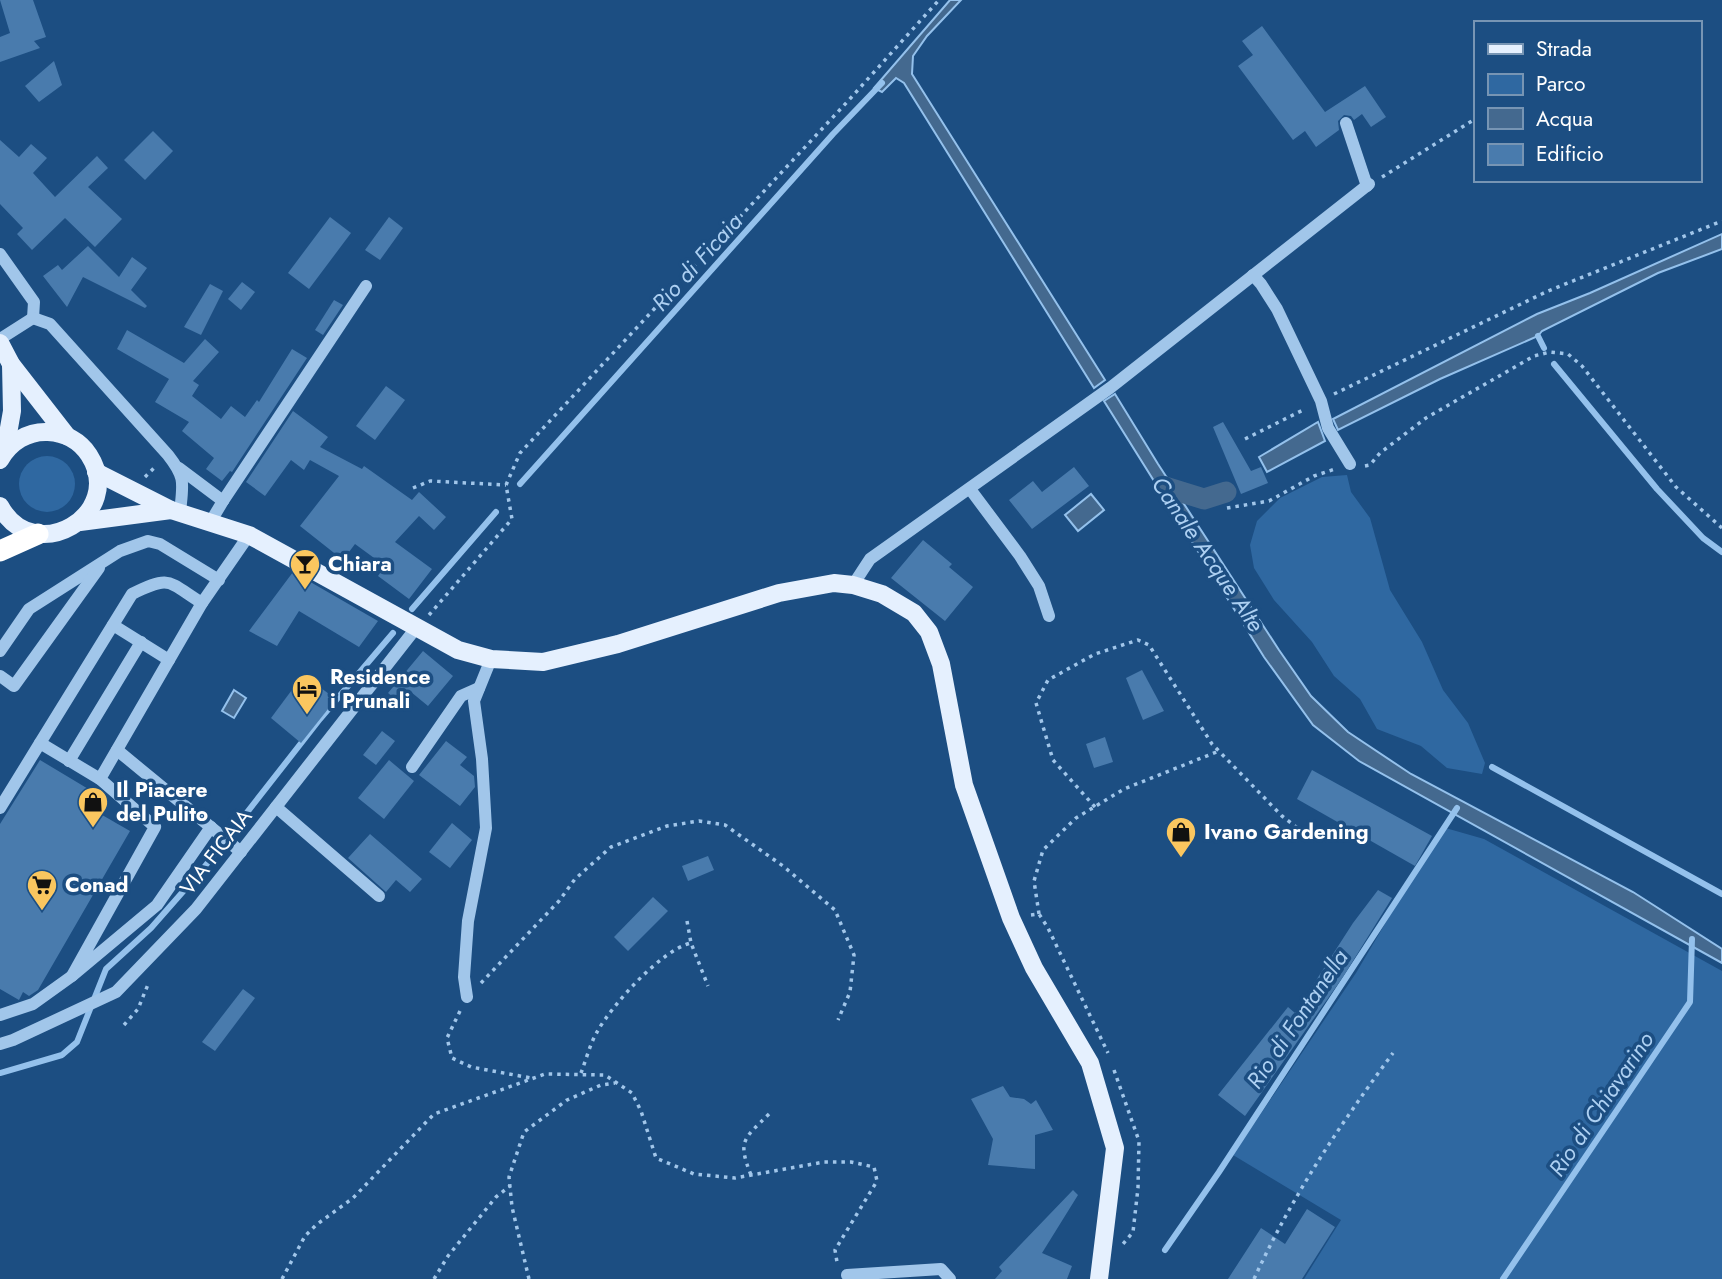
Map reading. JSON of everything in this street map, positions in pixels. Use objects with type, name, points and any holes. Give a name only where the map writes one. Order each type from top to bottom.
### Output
[{"type":"highway","points":[[0,551],[38,534]]},
{"type":"main road","points":[[0,341],[10,364],[67,436],[86,451],[96,472],[97,487],[94,502],[80,522],[65,531],[38,534],[14,523],[0,506]]},
{"type":"main road","points":[[3,455],[12,411],[10,364]]},
{"type":"main road","points":[[3,455],[18,440],[33,433],[50,432],[67,436]]},
{"type":"main road","points":[[96,472],[176,511],[249,535],[458,650],[491,659],[543,662],[582,654],[779,593],[834,583],[853,585],[882,594],[915,613],[929,632],[941,664],[964,785],[1012,918],[1053,1002],[1090,1063],[1115,1148],[1099,1279]]},
{"type":"main road","points":[[80,522],[176,511]]},
{"type":"street","points":[[853,585],[870,559],[1110,388],[1368,185],[1346,123]]},
{"type":"street","points":[[0,254],[34,302],[33,318]]},
{"type":"street","points":[[1253,275],[1277,309],[1321,401],[1328,428],[1350,464]]},
{"type":"street","points":[[211,521],[366,286]]},
{"type":"street","points":[[0,341],[33,318]]},
{"type":"street","points":[[33,318],[50,324],[178,468],[223,501]]},
{"type":"street","points":[[176,511],[183,481],[178,468]]},
{"type":"street","points":[[970,489],[1039,586],[1049,616]]},
{"type":"street","points":[[100,779],[202,603],[249,535]]},
{"type":"street","points":[[0,652],[29,609],[120,551],[148,541],[160,544],[219,580]]},
{"type":"street","points":[[0,676],[14,686],[103,562]]},
{"type":"street","points":[[0,808],[132,594],[156,582],[167,581],[202,603]]},
{"type":"street","points":[[113,625],[169,660]]},
{"type":"street","name":"VIA FICAIA","points":[[0,1044],[116,992],[196,909],[416,628]]},
{"type":"street","points":[[69,761],[141,642]]},
{"type":"street","points":[[467,997],[464,978],[468,921],[486,828],[482,759],[474,701],[491,659]]},
{"type":"street","points":[[412,767],[461,696],[479,688]]},
{"type":"street","points":[[40,743],[100,779],[155,827],[72,976]]},
{"type":"street","points":[[117,750],[241,852]]},
{"type":"street","points":[[276,807],[379,895]]},
{"type":"street","points":[[0,1015],[33,1004],[72,976],[157,905],[211,827]]},
{"type":"street","points":[[846,1275],[941,1269],[950,1279]]},
{"type":"path","points":[[416,628],[512,519],[506,485],[520,453],[939,0]]},
{"type":"path","points":[[1368,185],[1474,120]]},
{"type":"path","points":[[1245,439],[1548,291],[1722,221]]},
{"type":"path","points":[[1227,508],[1269,501],[1314,476],[1350,464],[1360,467],[1370,465],[1380,453],[1426,418],[1534,356],[1550,352],[1568,354],[1600,388],[1676,487],[1722,528]]},
{"type":"path","points":[[144,479],[160,463]]},
{"type":"path","points":[[413,488],[430,481],[506,485]]},
{"type":"path","points":[[1095,807],[1053,760],[1036,703],[1048,680],[1095,654],[1138,640],[1149,645],[1212,744],[1282,816],[1309,837]]},
{"type":"path","points":[[1039,914],[1034,881],[1043,850],[1076,818],[1124,789],[1219,751]]},
{"type":"path","points":[[533,1078],[471,1067],[452,1058],[447,1038],[467,997],[559,901],[575,880],[611,847],[667,826],[699,821],[725,825],[783,866],[835,910],[854,955],[850,992],[838,1020]]},
{"type":"path","points":[[687,921],[691,943],[708,986]]},
{"type":"path","points":[[581,1074],[596,1033],[630,988],[677,946],[691,943]]},
{"type":"path","points":[[1254,1279],[1297,1195],[1334,1134],[1393,1053]]},
{"type":"path","points":[[282,1279],[306,1236],[316,1225],[353,1198],[434,1114],[545,1074],[605,1075],[616,1082],[632,1093],[641,1111],[656,1158],[694,1174],[735,1178],[824,1162],[850,1161],[874,1167],[877,1181],[871,1194],[835,1250],[838,1265],[846,1275]]},
{"type":"path","points":[[529,1279],[512,1206],[509,1177],[524,1132],[567,1101],[601,1085],[616,1082]]},
{"type":"path","points":[[751,1175],[743,1154],[745,1138],[769,1114]]},
{"type":"path","points":[[434,1279],[448,1256],[496,1197],[510,1186]]},
{"type":"green space","points":[[47,456],[58,458],[67,464],[73,473],[73,495],[67,504],[58,510],[47,512],[36,510],[27,504],[21,495],[19,484],[21,473],[27,464],[36,458]]},
{"type":"green space","points":[[1347,475],[1351,492],[1370,518],[1390,590],[1422,642],[1443,690],[1468,723],[1485,763],[1482,774],[1447,768],[1421,746],[1377,729],[1360,699],[1334,676],[1312,642],[1274,600],[1254,568],[1250,545],[1257,521],[1280,498],[1322,477]]},
{"type":"green space","points":[[1442,827],[1484,839],[1722,971],[1722,1279],[1304,1279],[1341,1220],[1233,1155],[1356,973]]},
{"type":"water","points":[[950,0],[961,0],[927,36],[913,56],[912,74],[1105,380],[1094,388],[904,83],[896,78],[882,92],[874,88]]},
{"type":"water","points":[[1722,234],[1722,249],[1658,273],[1542,331],[1538,336],[1440,379],[1338,430],[1333,419],[1537,314]]},
{"type":"water","name":"Canale Acque Alte","points":[[1115,394],[1279,650],[1311,696],[1348,732],[1411,774],[1633,892],[1722,949],[1722,963],[1359,761],[1313,725],[1264,657],[1104,401]]},
{"type":"water","points":[[1318,422],[1325,441],[1267,472],[1259,457]]},
{"type":"water","points":[[1091,494],[1104,510],[1078,531],[1065,515]]},
{"type":"water","points":[[234,690],[246,698],[234,718],[222,711]]},
{"type":"building","points":[[0,0],[33,0],[46,37],[34,41],[40,48],[0,62],[0,37],[10,33]]},
{"type":"building","points":[[1262,26],[1325,112],[1365,86],[1386,117],[1371,127],[1362,114],[1354,120],[1351,116],[1344,115],[1338,121],[1339,130],[1316,147],[1305,131],[1293,140],[1238,66],[1253,55],[1242,41]]},
{"type":"building","points":[[54,61],[62,85],[39,102],[25,86]]},
{"type":"building","points":[[153,131],[173,151],[145,180],[124,160]]},
{"type":"building","points":[[0,140],[19,157],[31,144],[47,158],[33,173],[55,197],[97,156],[108,168],[88,187],[122,219],[95,247],[65,218],[32,250],[17,234],[23,228],[0,204]]},
{"type":"building","points":[[330,217],[351,233],[309,289],[288,273]]},
{"type":"building","points":[[389,217],[403,228],[380,260],[365,250]]},
{"type":"building","points":[[88,246],[119,277],[132,257],[147,268],[131,290],[147,306],[145,308],[83,277],[67,307],[43,276],[58,265],[62,270]]},
{"type":"building","points":[[242,282],[255,292],[241,310],[228,299]]},
{"type":"building","points":[[210,284],[223,291],[201,335],[184,327]]},
{"type":"building","points":[[334,300],[343,305],[323,335],[315,330]]},
{"type":"building","points":[[127,330],[184,363],[205,339],[219,352],[193,381],[199,385],[192,396],[221,419],[231,406],[245,417],[257,400],[259,402],[292,349],[307,358],[232,472],[222,481],[206,469],[214,458],[182,431],[189,422],[155,402],[169,379],[117,349]]},
{"type":"building","points":[[386,386],[405,400],[375,440],[356,426]]},
{"type":"building","points":[[293,411],[328,437],[320,447],[362,469],[364,466],[412,500],[419,492],[446,517],[434,530],[419,516],[395,542],[432,569],[409,599],[378,576],[385,566],[355,544],[343,560],[300,526],[339,476],[310,460],[304,470],[291,460],[265,496],[246,482]]},
{"type":"building","points":[[1223,422],[1251,471],[1261,467],[1268,483],[1241,494],[1213,427]]},
{"type":"building","points":[[1074,467],[1089,486],[1032,529],[1009,500],[1033,481],[1042,492]]},
{"type":"building","points":[[923,540],[952,564],[949,567],[973,587],[945,621],[891,578]]},
{"type":"building","points":[[293,572],[378,621],[359,647],[299,611],[277,646],[249,631]]},
{"type":"building","points":[[423,651],[453,676],[428,706],[411,692],[401,704],[388,693]]},
{"type":"building","points":[[1142,670],[1164,711],[1143,720],[1126,678]]},
{"type":"building","points":[[303,675],[336,699],[301,743],[271,718]]},
{"type":"building","points":[[382,731],[395,741],[376,765],[363,755]]},
{"type":"building","points":[[1105,737],[1113,762],[1094,768],[1086,744]]},
{"type":"building","points":[[446,741],[467,757],[460,765],[474,776],[475,787],[460,806],[419,775]]},
{"type":"building","name":"Conad","points":[[40,760],[90,790],[83,804],[130,831],[38,990],[29,996],[23,992],[19,1000],[0,989],[0,824]]},
{"type":"building","points":[[389,760],[414,781],[384,819],[358,798]]},
{"type":"building","points":[[1312,770],[1432,836],[1415,866],[1297,799]]},
{"type":"building","points":[[452,823],[472,840],[450,868],[429,852]]},
{"type":"building","points":[[370,834],[422,879],[410,892],[396,880],[386,892],[348,858]]},
{"type":"building","points":[[708,856],[714,870],[688,881],[682,866]]},
{"type":"building","points":[[1378,890],[1392,898],[1343,977],[1245,1116],[1218,1095],[1288,1007],[1295,1013],[1353,923]]},
{"type":"building","points":[[653,897],[668,911],[628,951],[614,937]]},
{"type":"building","points":[[243,989],[255,998],[215,1051],[202,1042]]},
{"type":"building","points":[[1003,1086],[1010,1097],[1024,1099],[1031,1104],[1036,1100],[1053,1130],[1035,1135],[1035,1169],[988,1165],[993,1139],[971,1099]]},
{"type":"building","points":[[1073,1190],[1078,1195],[1042,1253],[1072,1266],[1067,1279],[995,1279],[1002,1271],[999,1267]]},
{"type":"building","points":[[1307,1209],[1335,1227],[1302,1279],[1228,1279],[1261,1228],[1285,1244]]},
{"type":"waterway","name":"Rio di Ficaia","points":[[520,484],[833,134],[882,83]]},
{"type":"waterway","points":[[1538,336],[1544,348]]},
{"type":"waterway","points":[[1554,364],[1657,489],[1703,538],[1722,552]]},
{"type":"waterway","name":"Canale Acque Alte","points":[[1162,486],[1204,499],[1226,492]]},
{"type":"waterway","name":"Rio di Ficaia","points":[[412,609],[496,512]]},
{"type":"waterway","name":"Rio di Ficaia","points":[[0,1073],[62,1055],[77,1042],[106,969],[151,928],[202,870],[320,719],[393,633]]},
{"type":"waterway","points":[[1492,767],[1722,894]]},
{"type":"waterway","name":"Rio di Fontanella","points":[[1165,1250],[1457,808]]},
{"type":"waterway","name":"Rio di Chiavarino","points":[[1503,1279],[1690,1002],[1692,939]]},
{"type":"place","name":"Chiara","points":[[305,591]]},
{"type":"place","name":"Residence i Prunali","points":[[307,716]]},
{"type":"place","name":"Il Piacere del Pulito","points":[[93,829]]},
{"type":"place","name":"Ivano Gardening","points":[[1181,859]]},
{"type":"place","name":"Conad","points":[[42,912]]}]
